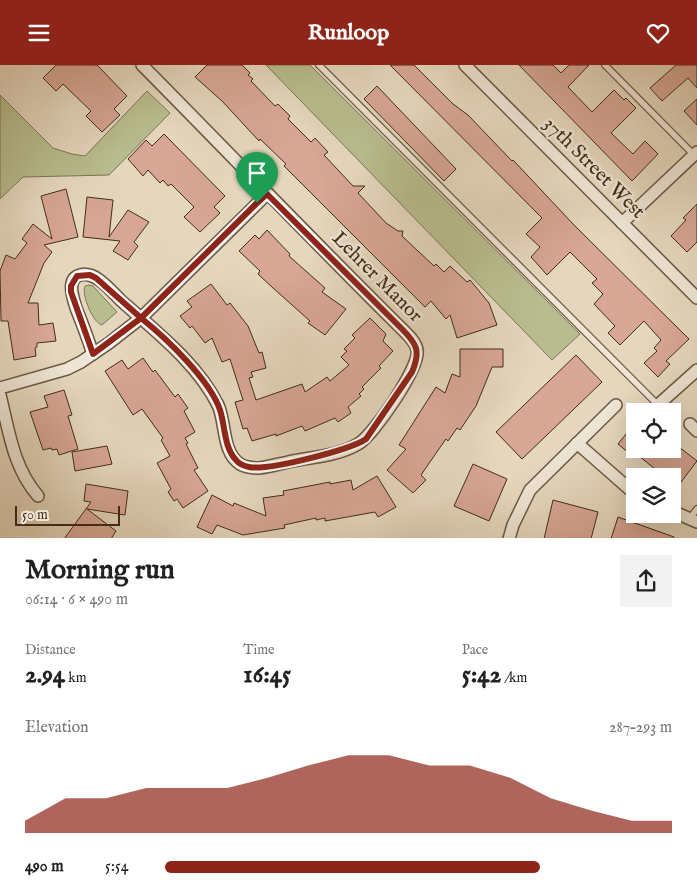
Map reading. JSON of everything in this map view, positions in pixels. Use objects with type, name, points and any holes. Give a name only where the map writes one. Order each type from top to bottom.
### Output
[{"type":"street","name":"Lehrer Manor","points":[[93,354],[71,292],[71,286],[77,276],[90,275],[96,278],[141,318],[193,370],[212,393],[220,410],[229,450],[234,459],[240,464],[259,468],[332,453],[357,445],[366,439],[412,372],[417,360],[417,350],[412,339],[267,194],[256,180],[142,65]]},
{"type":"street","name":"37th Street West","points":[[465,65],[697,298]]},
{"type":"street","points":[[622,223],[696,153]]},
{"type":"street","points":[[0,388],[67,369],[93,354],[141,318],[267,194]]},
{"type":"street","points":[[660,403],[697,370]]},
{"type":"street","points":[[0,395],[15,457],[25,478],[38,496]]},
{"type":"street","points":[[510,538],[513,525],[530,490],[616,405]]},
{"type":"street","points":[[577,443],[626,486]]},
{"type":"street","points":[[681,513],[695,517]]},
{"type":"lane","points":[[319,65],[656,403]]},
{"type":"lane","points":[[605,65],[696,153]]},
{"type":"green space","points":[[266,65],[310,65],[580,334],[552,360]]},
{"type":"green space","points":[[147,91],[170,113],[109,175],[23,177],[0,199],[0,95],[53,148],[85,156]]},
{"type":"green space","points":[[85,286],[93,286],[117,312],[102,325],[95,319],[86,301],[84,290]]},
{"type":"building","points":[[56,65],[97,65],[127,96],[114,109],[120,115],[102,132],[86,116],[91,111],[63,84],[56,91],[43,78]]},
{"type":"building","points":[[207,65],[242,65],[250,73],[248,75],[253,79],[251,81],[275,106],[278,104],[290,116],[288,119],[311,142],[315,138],[328,152],[324,155],[353,186],[365,186],[358,193],[386,223],[398,231],[403,231],[402,236],[434,266],[436,264],[444,272],[450,266],[467,282],[470,280],[489,303],[497,325],[457,338],[450,315],[446,319],[431,301],[425,307],[284,166],[286,164],[260,139],[259,141],[222,101],[195,77]]},
{"type":"building","points":[[390,65],[414,65],[453,104],[468,115],[574,225],[689,339],[666,361],[670,364],[658,377],[644,363],[657,351],[654,348],[661,340],[644,321],[620,345],[608,333],[615,326],[594,304],[603,294],[592,283],[597,279],[570,252],[547,275],[531,257],[540,247],[526,234],[542,218]]},
{"type":"building","points":[[519,65],[553,65],[561,73],[569,65],[589,65],[568,87],[592,112],[614,90],[624,100],[626,98],[636,108],[611,133],[633,154],[645,141],[658,154],[632,181]]},
{"type":"building","points":[[676,65],[697,65],[697,88],[688,78],[662,101],[650,88]]},
{"type":"building","points":[[377,86],[456,169],[444,181],[364,99]]},
{"type":"building","points":[[697,99],[697,125],[684,111]]},
{"type":"building","points":[[164,134],[225,196],[214,207],[220,213],[200,232],[184,217],[194,207],[171,184],[168,186],[163,180],[160,183],[148,170],[143,176],[128,159],[146,140],[152,146]]},
{"type":"building","points":[[66,189],[78,237],[44,245],[52,252],[44,263],[28,303],[38,303],[39,325],[53,323],[56,341],[37,343],[35,348],[36,356],[14,360],[8,321],[1,321],[0,271],[6,255],[15,259],[27,243],[22,239],[33,224],[52,239],[41,196]]},
{"type":"building","points":[[87,197],[113,200],[109,237],[128,210],[149,222],[134,242],[138,246],[128,260],[113,251],[120,241],[83,237]]},
{"type":"building","points":[[697,204],[697,242],[687,252],[671,236],[686,220],[683,218]]},
{"type":"building","points":[[267,230],[290,254],[289,256],[325,288],[322,292],[346,309],[325,335],[308,323],[310,321],[258,274],[260,271],[239,251],[255,235],[259,239]]},
{"type":"building","points":[[211,284],[227,305],[230,303],[248,326],[259,353],[262,352],[266,368],[251,372],[253,377],[249,378],[256,400],[302,384],[305,392],[327,377],[330,381],[349,365],[341,357],[347,351],[344,349],[355,338],[352,335],[370,318],[386,334],[383,341],[393,351],[379,366],[381,368],[362,387],[364,389],[359,394],[361,396],[348,407],[351,413],[338,422],[335,418],[305,431],[302,426],[276,436],[276,434],[252,441],[247,428],[243,429],[235,402],[243,400],[230,359],[222,362],[212,338],[205,343],[192,326],[190,328],[180,316],[192,307],[187,301]]},
{"type":"building","points":[[460,349],[503,349],[503,367],[492,367],[476,406],[460,430],[457,428],[448,441],[446,439],[421,475],[426,480],[413,493],[387,470],[406,449],[399,445],[436,387],[445,393],[452,374],[460,377]]},
{"type":"building","points":[[576,355],[602,382],[522,459],[496,432]]},
{"type":"building","points":[[143,358],[153,372],[155,370],[175,397],[178,394],[188,408],[184,411],[195,432],[185,438],[188,443],[186,444],[198,468],[194,470],[208,491],[183,508],[177,499],[174,501],[168,492],[171,489],[157,463],[170,456],[161,440],[163,438],[142,409],[133,415],[105,371],[122,360],[128,369]]},
{"type":"building","points":[[64,390],[72,415],[68,416],[78,449],[59,455],[57,449],[43,450],[30,412],[48,407],[44,396]]},
{"type":"building","points":[[626,434],[626,451],[618,444]]},
{"type":"building","points":[[107,446],[112,464],[75,471],[72,452]]},
{"type":"building","points":[[681,449],[697,461],[681,482],[681,468],[654,468],[641,458],[681,458]]},
{"type":"building","points":[[473,464],[507,479],[489,521],[454,506]]},
{"type":"building","points":[[377,476],[396,507],[378,517],[375,512],[325,521],[325,518],[316,520],[316,518],[284,525],[285,528],[243,535],[217,525],[212,534],[197,527],[212,495],[233,506],[234,503],[266,516],[263,498],[284,495],[283,491],[351,480],[353,490]]},
{"type":"building","points":[[86,484],[128,491],[125,515],[87,509],[116,531],[112,538],[65,538],[91,502],[84,501]]},
{"type":"building","points":[[553,500],[598,512],[591,538],[544,538]]},
{"type":"building","points":[[618,517],[626,520],[626,523],[635,523],[674,538],[611,538]]},
{"type":"route","points":[[257,203],[141,318],[101,282],[90,275],[83,274],[77,276],[71,286],[71,292],[93,354],[141,318],[200,377],[212,393],[220,410],[229,450],[234,459],[240,464],[259,468],[332,453],[357,445],[366,439],[412,372],[417,360],[417,350],[412,339],[267,194],[257,203]]}]
